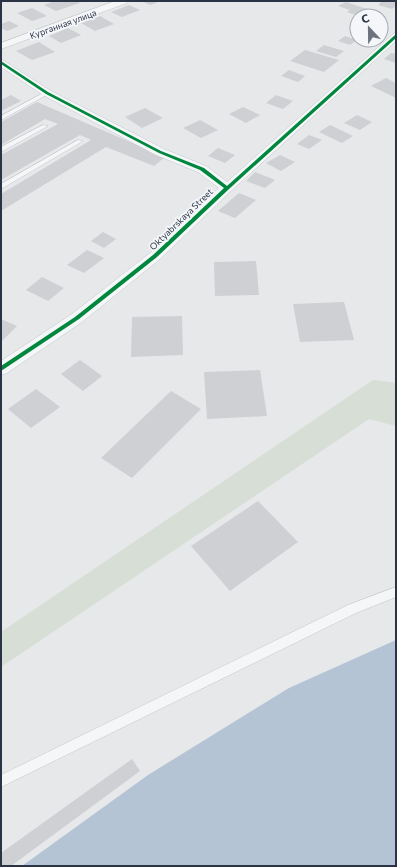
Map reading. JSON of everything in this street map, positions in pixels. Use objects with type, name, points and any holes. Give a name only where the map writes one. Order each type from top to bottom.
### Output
[{"type":"street","name":"Курганная улица","points":[[1,46],[119,2]]},
{"type":"street","name":"Oktyabrskaya Street","points":[[1,369],[77,318],[155,256],[227,188],[396,36]]},
{"type":"street","points":[[1,62],[47,93],[160,152],[202,170],[227,188]]},
{"type":"lane","points":[[1,118],[47,93]]},
{"type":"lane","points":[[1,150],[45,126]]},
{"type":"lane","points":[[1,187],[80,141]]},
{"type":"lane","points":[[1,781],[352,609],[396,592]]},
{"type":"shaded area","points":[[373,380],[396,383],[396,426],[369,419],[1,667],[1,632]]},
{"type":"water","points":[[396,640],[396,866],[22,866],[148,775],[289,688]]},
{"type":"building","points":[[55,1],[77,1],[80,3],[56,11],[44,5]]},
{"type":"building","points":[[141,1],[161,1],[150,5]]},
{"type":"building","points":[[382,1],[396,1],[396,6],[392,9],[378,5]]},
{"type":"building","points":[[346,2],[364,8],[349,8],[349,10],[338,6]]},
{"type":"building","points":[[129,5],[140,10],[122,17],[111,12]]},
{"type":"building","points":[[32,8],[47,16],[32,21],[17,13]]},
{"type":"building","points":[[100,16],[114,24],[95,31],[81,23]]},
{"type":"building","points":[[9,21],[19,26],[7,31],[1,28],[1,24]]},
{"type":"building","points":[[68,28],[81,35],[61,43],[49,36]]},
{"type":"building","points":[[345,36],[349,37],[349,45],[338,41]]},
{"type":"building","points":[[39,42],[55,52],[32,60],[16,51]]},
{"type":"building","points":[[324,45],[344,51],[336,57],[316,51]]},
{"type":"building","points":[[305,50],[339,60],[324,72],[290,61]]},
{"type":"building","points":[[391,53],[396,54],[396,63],[384,59]]},
{"type":"building","points":[[289,70],[305,76],[298,82],[281,76]]},
{"type":"building","points":[[386,78],[396,83],[396,98],[371,86]]},
{"type":"building","points":[[11,95],[21,101],[1,111],[1,100]]},
{"type":"building","points":[[276,95],[293,101],[283,109],[266,103]]},
{"type":"building","points":[[37,102],[165,157],[154,166],[106,147],[1,211],[1,194],[91,140],[80,135],[1,180],[1,155],[58,124],[45,119],[1,145],[1,122]]},
{"type":"building","points":[[243,107],[260,115],[246,123],[229,114]]},
{"type":"building","points":[[145,108],[163,118],[142,128],[125,117]]},
{"type":"building","points":[[357,115],[372,122],[360,130],[344,123]]},
{"type":"building","points":[[200,120],[218,130],[201,138],[183,128]]},
{"type":"building","points":[[330,125],[353,136],[342,143],[319,132]]},
{"type":"building","points":[[309,135],[322,140],[309,149],[297,144]]},
{"type":"building","points":[[218,148],[235,155],[225,163],[208,156]]},
{"type":"building","points":[[280,155],[295,162],[281,171],[266,163]]},
{"type":"building","points":[[255,172],[275,180],[265,188],[246,181]]},
{"type":"building","points":[[239,193],[256,200],[235,218],[218,211]]},
{"type":"building","points":[[103,232],[116,239],[104,248],[91,241]]},
{"type":"building","points":[[87,250],[104,258],[84,273],[67,265]]},
{"type":"building","points":[[256,261],[259,295],[215,296],[214,262]]},
{"type":"building","points":[[42,277],[64,288],[48,301],[26,290]]},
{"type":"building","points":[[344,302],[354,340],[300,342],[293,304]]},
{"type":"building","points":[[182,316],[183,355],[131,357],[132,317]]},
{"type":"building","points":[[1,319],[17,326],[1,342]]},
{"type":"building","points":[[80,360],[102,376],[83,391],[61,374]]},
{"type":"building","points":[[260,370],[267,416],[207,419],[204,372]]},
{"type":"building","points":[[36,389],[60,407],[31,428],[8,409]]},
{"type":"building","points":[[171,391],[201,409],[132,478],[101,458]]},
{"type":"building","points":[[258,501],[298,542],[230,591],[191,546]]},
{"type":"building","points":[[132,759],[140,771],[11,866],[1,866],[1,853]]},
{"type":"cycle path","points":[[1,369],[77,318],[155,256],[227,188],[396,36]]},
{"type":"cycle path","points":[[1,62],[47,93],[160,152],[202,169],[227,188]]}]
